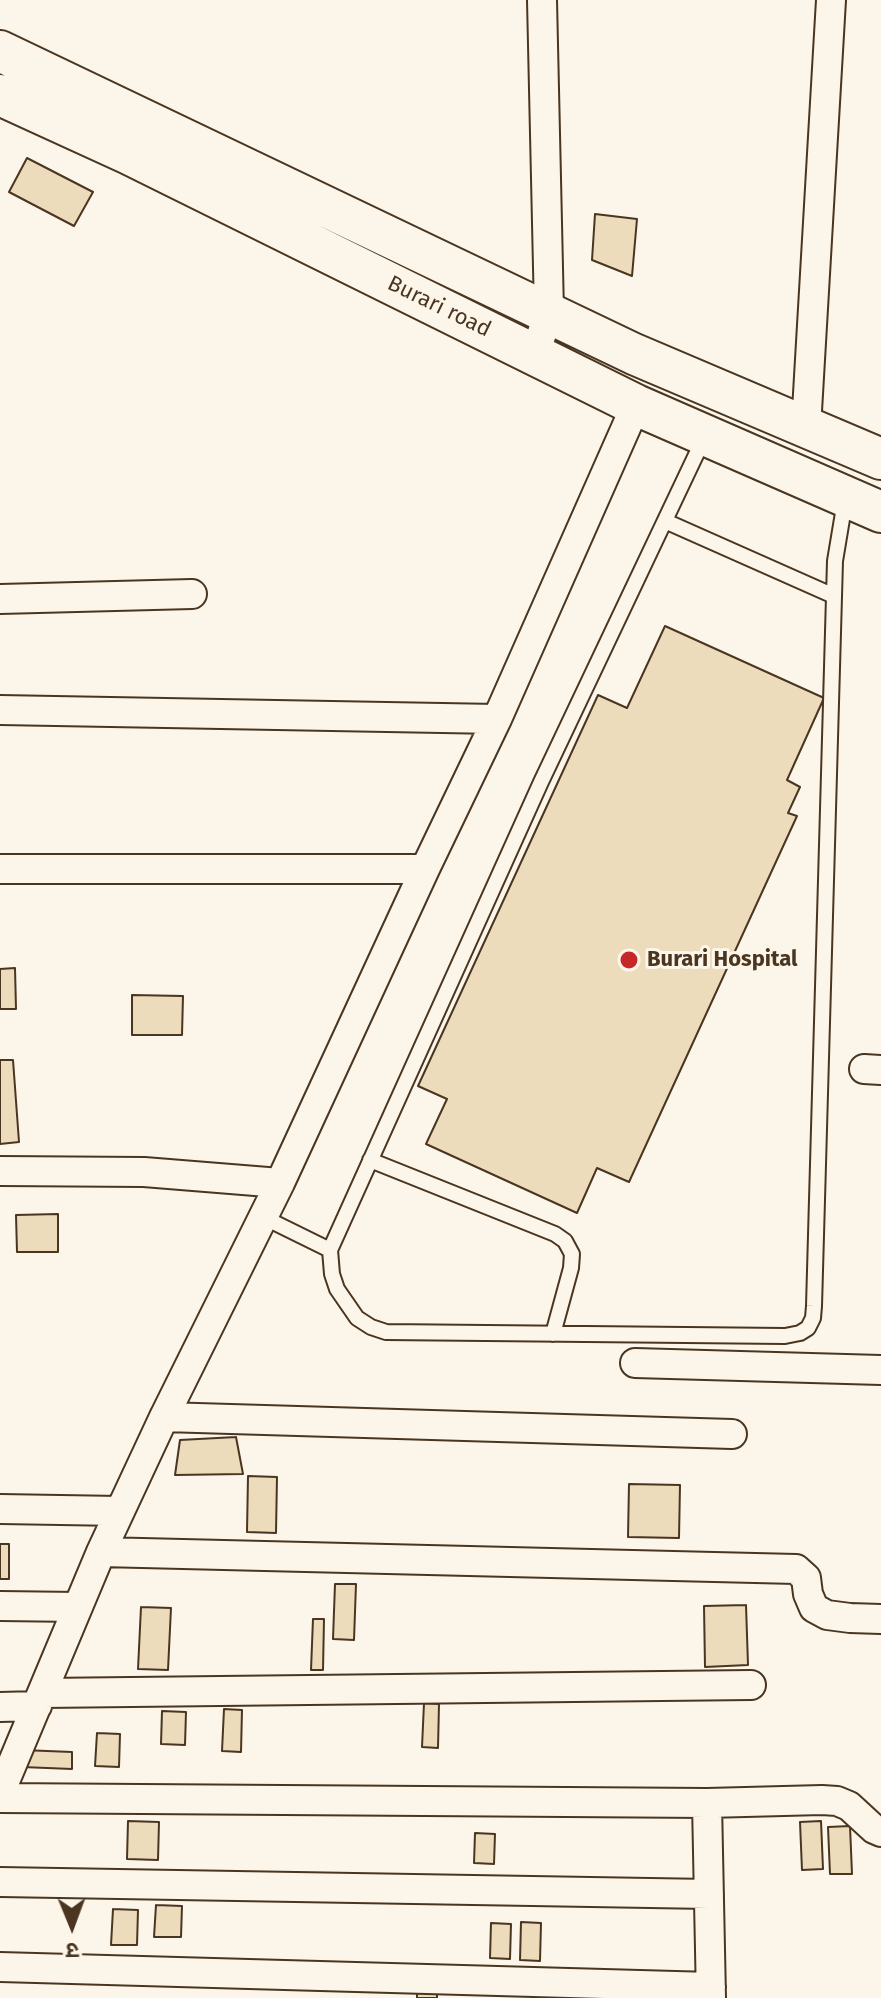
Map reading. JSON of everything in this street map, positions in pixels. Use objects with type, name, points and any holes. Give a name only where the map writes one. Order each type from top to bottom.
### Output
[{"type":"main road","name":"Burari road","points":[[0,51],[634,354],[881,459]]},
{"type":"main road","name":"Burari road","points":[[0,95],[129,154],[636,405],[863,504]]},
{"type":"street","points":[[535,354],[549,312],[542,0]]},
{"type":"street","points":[[806,428],[831,0]]},
{"type":"street","points":[[636,405],[497,719],[280,1183],[101,1552],[0,1796],[707,1803],[822,1800],[849,1806],[881,1832]]},
{"type":"street","points":[[0,599],[192,594]]},
{"type":"street","points":[[0,710],[497,719]]},
{"type":"street","points":[[0,869],[425,869]]},
{"type":"street","points":[[0,1171],[144,1172],[280,1183]]},
{"type":"street","points":[[635,1363],[881,1370]]},
{"type":"street","points":[[164,1417],[732,1434]]},
{"type":"street","points":[[0,1509],[120,1511]]},
{"type":"street","points":[[101,1552],[796,1569],[806,1578],[814,1608],[827,1615],[881,1619]]},
{"type":"street","points":[[0,1606],[78,1607]]},
{"type":"street","points":[[0,1707],[40,1700],[751,1685]]},
{"type":"street","points":[[0,1967],[711,1992],[707,1803]]},
{"type":"street","points":[[0,1882],[709,1894]]},
{"type":"lane","points":[[706,435],[541,782],[330,1250],[337,1289],[357,1318],[371,1327],[386,1332],[785,1336],[808,1328],[813,1318],[835,561],[863,504]]},
{"type":"lane","points":[[665,521],[834,596]]},
{"type":"lane","points":[[370,1160],[555,1234],[565,1241],[572,1254],[571,1268],[553,1334]]},
{"type":"lane","points":[[263,1217],[330,1250]]},
{"type":"building","points":[[27,158],[93,192],[74,226],[9,192]]},
{"type":"building","points":[[595,214],[637,219],[632,276],[592,260]]},
{"type":"building","points":[[665,626],[824,698],[787,780],[800,787],[788,813],[797,816],[629,1182],[597,1168],[577,1213],[426,1144],[447,1099],[418,1086],[598,695],[627,708]]},
{"type":"building","points":[[15,968],[16,1009],[0,1009],[0,969]]},
{"type":"building","points":[[132,995],[183,996],[182,1035],[132,1035]]},
{"type":"building","points":[[0,1060],[13,1060],[19,1142],[0,1144]]},
{"type":"building","points":[[58,1214],[58,1252],[17,1252],[16,1215]]},
{"type":"building","points":[[236,1437],[243,1474],[175,1475],[180,1440]]},
{"type":"building","points":[[248,1476],[277,1477],[276,1533],[247,1532]]},
{"type":"building","points":[[629,1484],[680,1485],[679,1538],[628,1537]]},
{"type":"building","points":[[0,1544],[9,1544],[9,1579],[0,1579]]},
{"type":"building","points":[[335,1584],[356,1584],[354,1640],[333,1639]]},
{"type":"building","points":[[746,1605],[748,1665],[705,1667],[704,1606]]},
{"type":"building","points":[[141,1607],[171,1608],[168,1670],[138,1669]]},
{"type":"building","points":[[313,1619],[324,1619],[323,1670],[311,1670]]},
{"type":"building","points":[[424,1703],[439,1704],[438,1748],[422,1747]]},
{"type":"building","points":[[224,1709],[242,1710],[241,1752],[222,1751]]},
{"type":"building","points":[[162,1711],[186,1712],[185,1745],[161,1744]]},
{"type":"building","points":[[97,1733],[120,1734],[119,1767],[95,1766]]},
{"type":"building","points":[[22,1750],[72,1752],[72,1769],[22,1767]]},
{"type":"building","points":[[128,1821],[159,1822],[158,1860],[127,1859]]},
{"type":"building","points":[[821,1821],[823,1869],[802,1870],[800,1822]]},
{"type":"building","points":[[850,1826],[852,1874],[830,1874],[828,1827]]},
{"type":"building","points":[[475,1833],[495,1834],[494,1864],[474,1863]]},
{"type":"building","points":[[156,1905],[182,1906],[181,1937],[154,1937]]},
{"type":"building","points":[[113,1909],[138,1910],[137,1945],[111,1945]]},
{"type":"building","points":[[521,1922],[541,1923],[540,1961],[520,1960]]},
{"type":"building","points":[[491,1923],[511,1924],[510,1959],[490,1958]]},
{"type":"building","points":[[417,1988],[437,1989],[437,1998],[417,1998]]},
{"type":"place","name":"Burari Hospital","points":[[629,960]]}]
